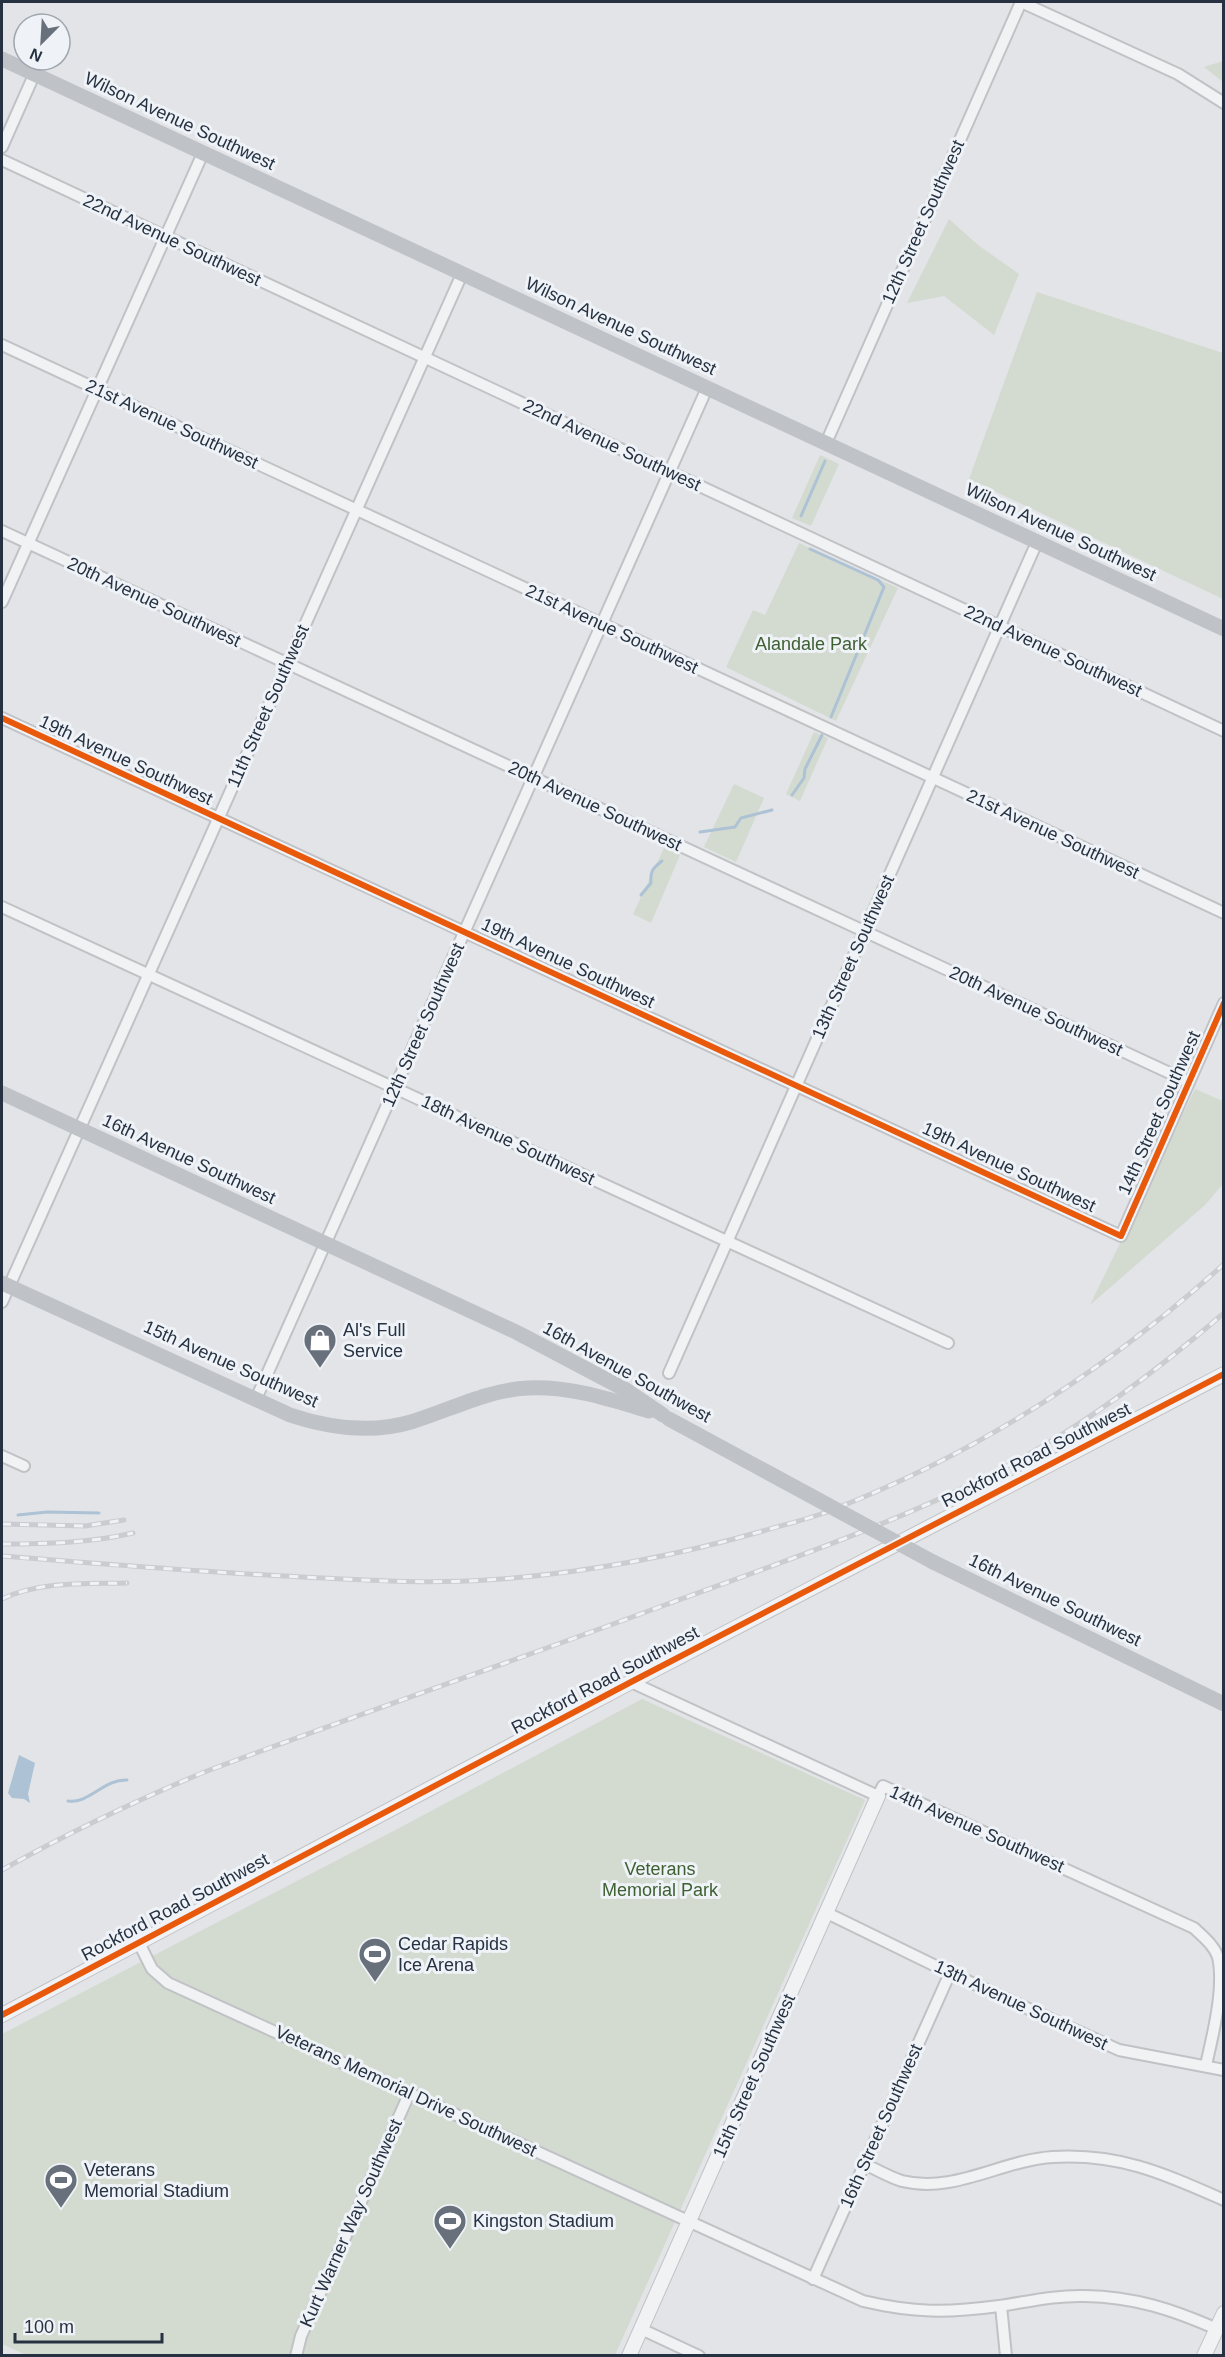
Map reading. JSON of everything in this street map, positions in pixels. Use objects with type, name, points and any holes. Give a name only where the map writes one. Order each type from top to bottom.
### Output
[{"type":"main road","name":"Wilson Avenue Southwest","points":[[2,59],[1224,629]]},
{"type":"main road","name":"16th Avenue Southwest","points":[[2,1093],[583,1366],[626,1390],[666,1417],[933,1562],[1224,1704]]},
{"type":"main road","name":"15th Avenue Southwest","points":[[5,1284],[290,1415],[315,1423],[347,1429],[374,1428],[409,1422],[489,1394],[528,1388],[569,1389],[666,1417]]},
{"type":"street","points":[[1021,2],[1178,74],[1224,103]]},
{"type":"street","name":"12th Street Southwest","points":[[826,443],[1021,2]]},
{"type":"street","points":[[2,147],[34,75]]},
{"type":"street","points":[[2,602],[203,153]]},
{"type":"street","name":"22nd Avenue Southwest","points":[[2,160],[1224,731]]},
{"type":"street","name":"11th Street Southwest","points":[[2,1302],[5,1284],[79,1129],[462,274]]},
{"type":"street","name":"21st Avenue Southwest","points":[[2,345],[1224,913]]},
{"type":"street","name":"12th Street Southwest","points":[[256,1399],[706,388]]},
{"type":"street","name":"20th Avenue Southwest","points":[[2,531],[1189,1082]]},
{"type":"street","name":"13th Street Southwest","points":[[669,1373],[1037,542]]},
{"type":"street","name":"19th Avenue Southwest","points":[[2,718],[1121,1236]]},
{"type":"street","name":"18th Avenue Southwest","points":[[2,907],[948,1343]]},
{"type":"street","name":"14th Street Southwest","points":[[1121,1236],[1224,1003]]},
{"type":"street","name":"Rockford Road Southwest","points":[[2,2015],[631,1682],[1224,1374]]},
{"type":"street","points":[[2,1456],[24,1466]]},
{"type":"street","name":"14th Avenue Southwest","points":[[631,1682],[879,1796],[883,1786],[1194,1928],[1208,1941],[1218,1956],[1222,1974],[1221,1995],[1206,2065]]},
{"type":"street","name":"15th Street Southwest","points":[[629,2355],[879,1796]]},
{"type":"street","name":"13th Avenue Southwest","points":[[826,1913],[1119,2050],[1224,2070]]},
{"type":"street","name":"Veterans Memorial Drive Southwest","points":[[139,1943],[153,1969],[168,1983],[863,2301],[900,2310],[948,2312],[1043,2298],[1083,2296],[1134,2300],[1174,2310],[1216,2329]]},
{"type":"street","name":"16th Street Southwest","points":[[813,2279],[950,1972]]},
{"type":"street","name":"Kurt Warner Way Southwest","points":[[296,2355],[301,2336],[410,2092]]},
{"type":"street","points":[[864,2164],[902,2181],[937,2184],[966,2179],[1026,2161],[1054,2157],[1091,2158],[1127,2162],[1164,2174],[1224,2200]]},
{"type":"street","points":[[1000,2306],[1006,2355]]},
{"type":"street","points":[[1204,2355],[1224,2313]]},
{"type":"street","points":[[641,2329],[699,2355]]},
{"type":"green space","points":[[1224,61],[1223,82],[1204,67]]},
{"type":"green space","points":[[949,219],[978,245],[1019,274],[994,335],[944,296],[907,303]]},
{"type":"green space","points":[[1037,292],[1223,353],[1223,599],[969,479]]},
{"type":"green space","points":[[820,455],[839,464],[811,526],[792,518]]},
{"type":"green space","name":"Alandale Park","points":[[799,543],[898,588],[836,721],[726,667],[753,610],[765,615]]},
{"type":"green space","points":[[814,732],[828,738],[800,801],[786,794]]},
{"type":"green space","points":[[734,784],[764,798],[736,862],[704,847]]},
{"type":"green space","points":[[664,848],[680,855],[651,923],[633,914]]},
{"type":"green space","points":[[1195,1089],[1223,1101],[1223,1184],[1205,1205],[1090,1305]]},
{"type":"green space","name":"Veterans Memorial Park","points":[[642,1699],[865,1800],[615,2355],[28,2356],[2,2344],[2,2034]]},
{"type":"water","points":[[19,1755],[35,1763],[28,1794],[30,1803],[24,1799],[12,1798],[8,1793]]},
{"type":"waterway","points":[[801,516],[825,461]]},
{"type":"waterway","points":[[810,549],[878,580],[884,587],[831,717]]},
{"type":"waterway","points":[[792,795],[804,778],[805,769],[822,735]]},
{"type":"waterway","points":[[700,832],[735,827],[741,818],[772,810]]},
{"type":"waterway","points":[[641,895],[651,883],[653,870],[662,861]]},
{"type":"waterway","points":[[18,1515],[47,1512],[99,1513]]},
{"type":"waterway","points":[[68,1801],[83,1799],[111,1783],[127,1780]]},
{"type":"railway","points":[[2,1556],[264,1575],[440,1582],[521,1577],[591,1569],[695,1549],[824,1513],[886,1487],[990,1435],[1039,1405],[1134,1339],[1224,1264]]},
{"type":"railway","points":[[2,1870],[100,1819],[202,1773],[797,1557],[884,1523],[969,1485],[1040,1448],[1095,1413],[1174,1355],[1224,1313]]},
{"type":"railway","points":[[2,1524],[85,1526],[124,1520]]},
{"type":"railway","points":[[2,1544],[84,1541],[133,1533]]},
{"type":"railway","points":[[2,1599],[47,1586],[127,1583]]},
{"type":"cycle path","points":[[2,718],[1121,1236],[1224,1003]]},
{"type":"cycle path","points":[[2,2015],[631,1682],[1224,1374]]},
{"type":"place","name":"Al's Full Service","points":[[320,1369]]},
{"type":"place","name":"Cedar Rapids Ice Arena","points":[[375,1983]]},
{"type":"place","name":"Veterans Memorial Stadium","points":[[61,2209]]},
{"type":"place","name":"Kingston Stadium","points":[[450,2250]]}]
